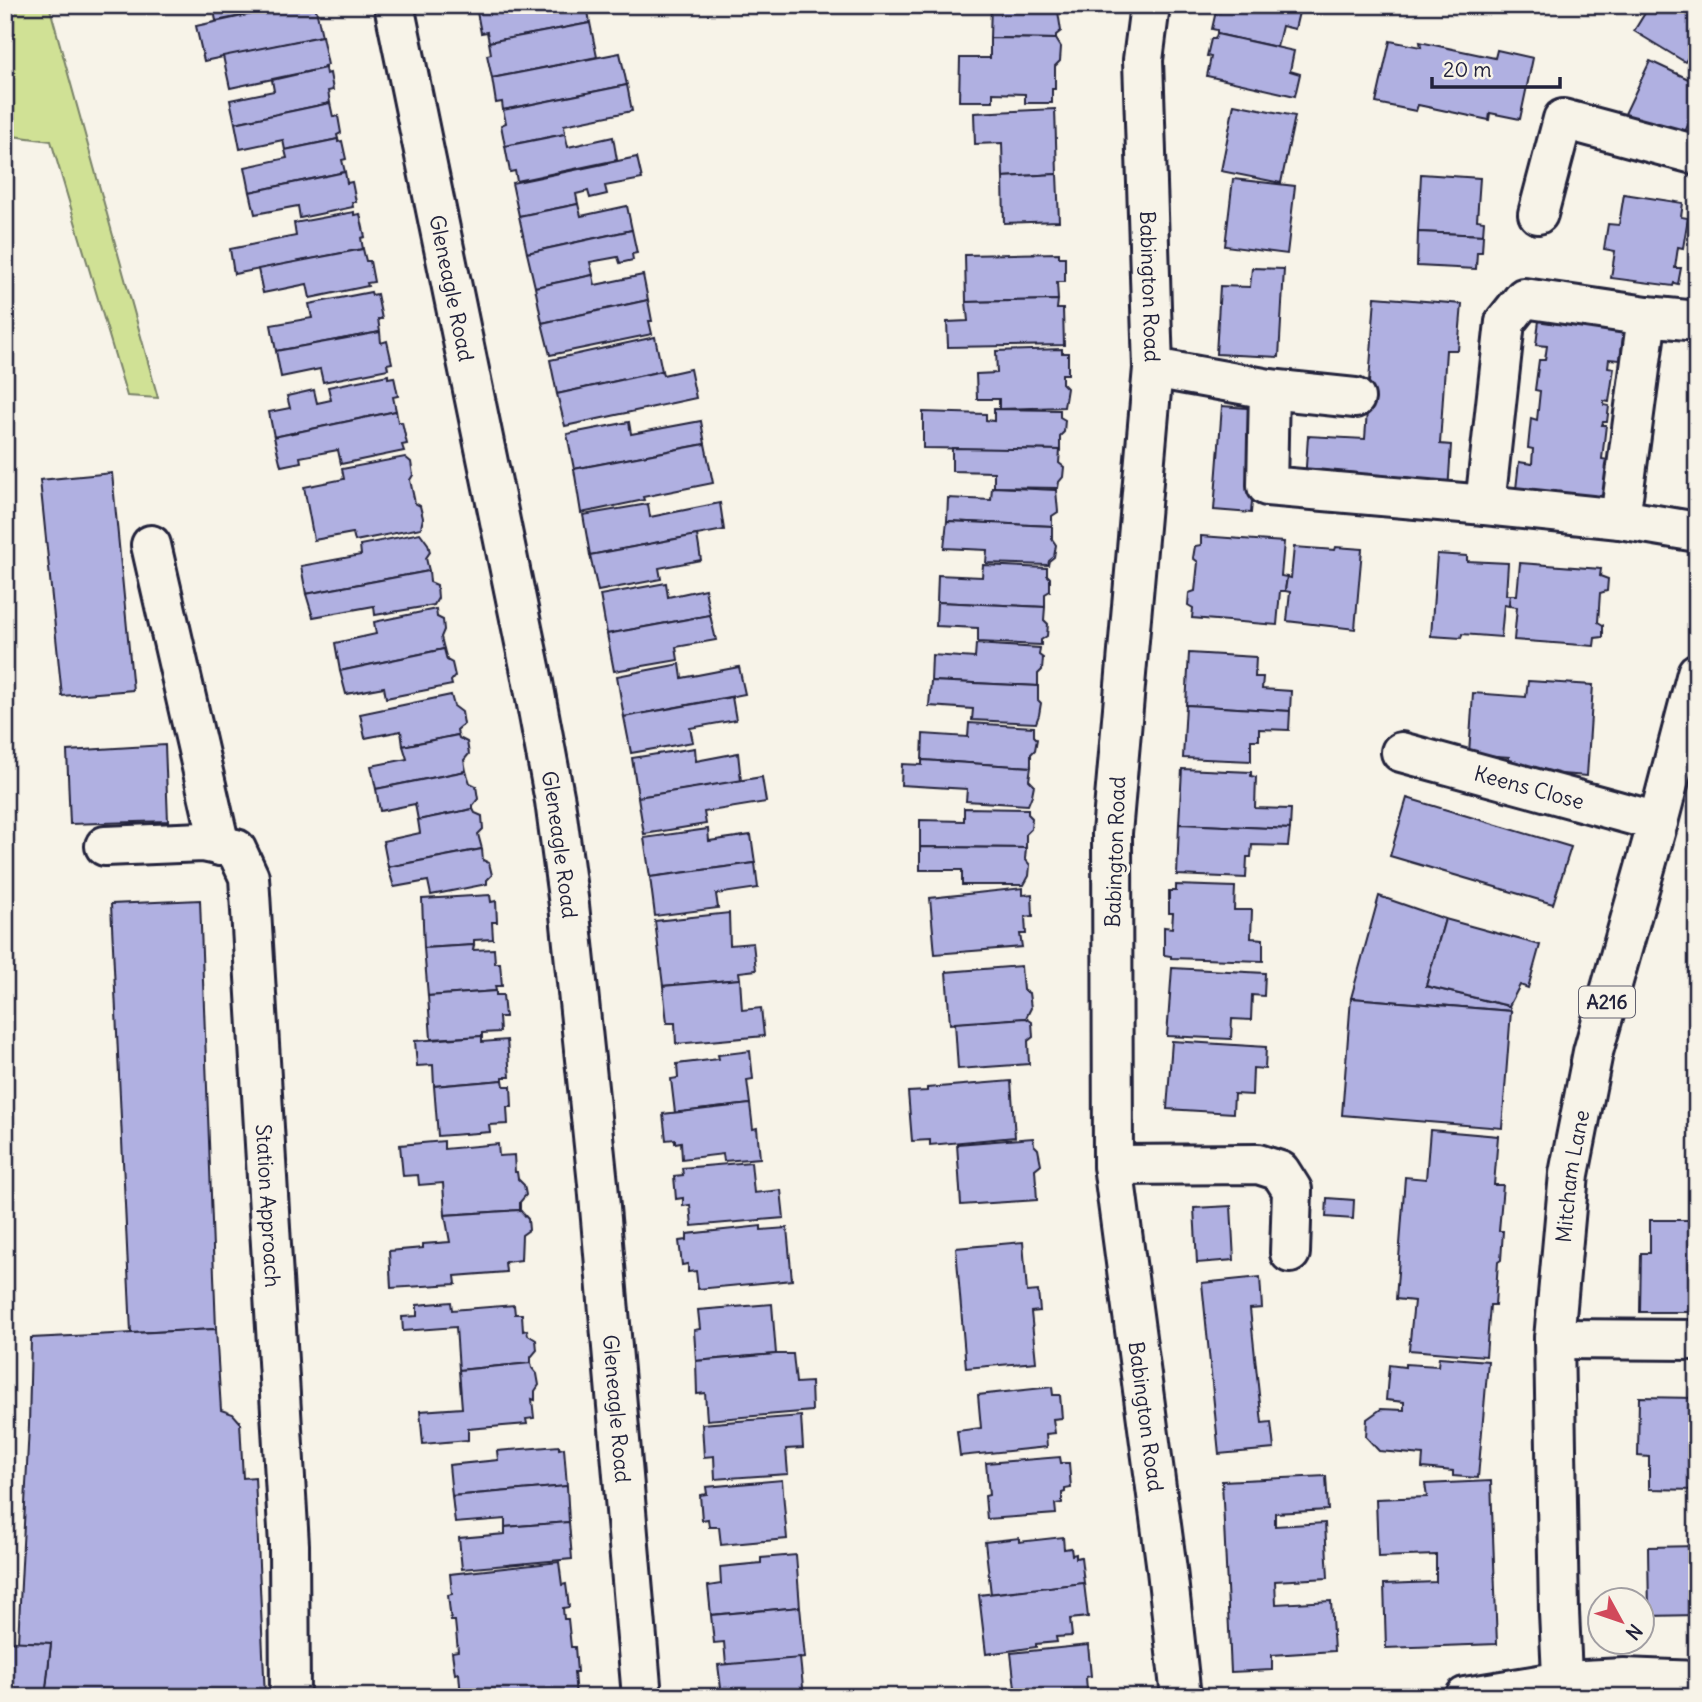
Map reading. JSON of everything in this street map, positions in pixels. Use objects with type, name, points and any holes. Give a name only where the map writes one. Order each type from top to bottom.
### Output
[{"type":"main road","name":"Gleneagle Road","points":[[394,5],[555,801],[569,905],[598,1184],[642,1697]]},
{"type":"main road","name":"Babington Road","points":[[1150,5],[1143,60],[1153,368],[1112,833],[1113,1165],[1167,1570],[1181,1697]]},
{"type":"main road","points":[[1538,214],[1563,119],[1697,155]]},
{"type":"main road","points":[[1485,505],[1505,322],[1524,298],[1697,321]]},
{"type":"main road","points":[[1619,519],[1647,316]]},
{"type":"main road","points":[[1153,368],[1269,389],[1356,398]]},
{"type":"main road","points":[[1269,389],[1267,486],[1619,519],[1697,532]]},
{"type":"main road","points":[[105,846],[203,842],[220,846],[151,545]]},
{"type":"main road","name":"Mitcham Lane","points":[[1563,1689],[1554,1339],[1569,1174],[1593,1052],[1697,673]]},
{"type":"main road","name":"Keens Close","points":[[1401,752],[1658,822]]},
{"type":"main road","name":"Station Approach","points":[[220,846],[236,849],[248,877],[289,1545],[290,1697]]},
{"type":"main road","points":[[1113,1165],[1258,1164],[1280,1171],[1292,1190],[1290,1253]]},
{"type":"main road","points":[[1554,1339],[1697,1340]]},
{"type":"main road","points":[[1465,1697],[1563,1689],[1624,1678],[1697,1681]]},
{"type":"green space","points":[[5,5],[49,5],[158,398],[127,396],[51,141],[5,135]]},
{"type":"building","points":[[213,5],[294,5],[216,21]]},
{"type":"building","points":[[294,5],[315,5],[322,36],[204,61],[196,26]]},
{"type":"building","points":[[537,5],[538,8],[551,5],[587,5],[590,23],[489,42],[487,32],[481,33],[476,7]]},
{"type":"building","points":[[991,5],[1057,5],[1061,31],[1056,35],[1056,39],[990,38]]},
{"type":"building","points":[[1222,5],[1286,5],[1300,8],[1295,29],[1282,26],[1277,47],[1217,34],[1217,30],[1212,29],[1216,11],[1220,12]]},
{"type":"building","points":[[1650,5],[1697,5],[1697,44],[1685,62],[1634,31]]},
{"type":"building","points":[[590,23],[597,57],[492,78],[487,55],[491,54],[489,42]]},
{"type":"building","points":[[1217,34],[1294,51],[1290,71],[1300,74],[1295,96],[1207,76],[1211,57],[1207,56],[1211,39],[1215,39]]},
{"type":"building","points":[[322,36],[328,65],[324,66],[325,68],[230,88],[223,56]]},
{"type":"building","points":[[990,38],[1056,39],[1061,47],[1060,61],[1055,66],[1052,103],[1025,103],[1025,94],[993,93],[993,101],[959,101],[960,58],[990,58]]},
{"type":"building","points":[[1390,41],[1421,47],[1420,42],[1495,58],[1497,50],[1533,58],[1520,119],[1490,113],[1489,120],[1418,105],[1416,111],[1376,103]]},
{"type":"building","points":[[620,53],[627,85],[503,110],[502,102],[496,103],[492,78]]},
{"type":"building","points":[[1650,61],[1697,83],[1697,107],[1679,144],[1623,118]]},
{"type":"building","points":[[325,68],[326,74],[330,73],[333,90],[328,91],[330,103],[235,123],[230,100],[274,91],[272,80]]},
{"type":"building","points":[[627,85],[632,111],[564,125],[565,134],[505,146],[501,125],[506,123],[503,110]]},
{"type":"building","points":[[330,103],[333,117],[338,116],[341,133],[337,135],[338,139],[285,150],[283,140],[240,149],[235,123]]},
{"type":"building","points":[[1234,104],[1295,116],[1281,183],[1221,171]]},
{"type":"building","points":[[1055,109],[1057,174],[1003,177],[1002,143],[975,144],[974,113]]},
{"type":"building","points":[[565,134],[568,147],[613,137],[617,160],[517,181],[515,171],[510,172],[505,146]]},
{"type":"building","points":[[338,139],[338,142],[342,141],[346,159],[342,160],[345,172],[250,192],[245,167],[287,158],[285,150]]},
{"type":"building","points":[[637,157],[642,179],[605,186],[607,194],[590,198],[588,191],[576,194],[578,204],[519,216],[512,183]]},
{"type":"building","points":[[345,172],[347,183],[352,182],[356,202],[352,202],[353,207],[300,218],[298,206],[255,214],[250,192]]},
{"type":"building","points":[[1057,174],[1059,221],[1004,223],[1003,177]]},
{"type":"building","points":[[1421,174],[1480,178],[1477,220],[1484,221],[1483,235],[1418,232]]},
{"type":"building","points":[[1233,179],[1295,186],[1287,254],[1225,246]]},
{"type":"building","points":[[1624,194],[1683,203],[1681,217],[1688,218],[1683,248],[1678,247],[1675,268],[1681,268],[1678,284],[1674,283],[1673,286],[1611,278],[1615,251],[1604,249],[1608,224],[1619,225]]},
{"type":"building","points":[[578,204],[581,216],[627,206],[632,230],[527,253],[519,216]]},
{"type":"building","points":[[354,212],[354,215],[360,214],[365,237],[361,238],[363,249],[234,274],[230,249],[296,236],[294,223]]},
{"type":"building","points":[[632,230],[637,253],[632,254],[633,260],[620,263],[618,257],[590,262],[593,275],[535,287],[527,253]]},
{"type":"building","points":[[1418,232],[1483,235],[1482,252],[1477,252],[1476,269],[1417,266]]},
{"type":"building","points":[[363,249],[366,261],[370,261],[374,282],[367,283],[368,286],[310,298],[307,284],[263,293],[258,269]]},
{"type":"building","points":[[1059,253],[1059,257],[1065,257],[1065,282],[1057,282],[1058,300],[966,302],[965,255]]},
{"type":"building","points":[[1252,268],[1284,269],[1279,357],[1216,354],[1220,286],[1250,287]]},
{"type":"building","points":[[593,275],[595,285],[643,275],[648,300],[542,323],[535,287]]},
{"type":"building","points":[[371,292],[372,295],[377,294],[382,319],[378,319],[380,332],[276,351],[271,325],[312,318],[309,304]]},
{"type":"building","points":[[1375,297],[1462,304],[1458,350],[1446,350],[1440,444],[1451,445],[1448,492],[1305,482],[1308,436],[1365,439]]},
{"type":"building","points":[[648,300],[652,334],[550,355],[542,323]]},
{"type":"building","points":[[1058,300],[1057,309],[1063,309],[1064,345],[948,347],[947,322],[968,321],[966,302]]},
{"type":"building","points":[[1540,312],[1625,322],[1620,360],[1609,359],[1608,367],[1614,368],[1609,402],[1604,401],[1604,405],[1609,406],[1607,422],[1602,425],[1606,425],[1602,459],[1608,460],[1603,502],[1515,498],[1519,462],[1532,464],[1533,449],[1528,448],[1531,418],[1537,420],[1540,391],[1535,390],[1539,360],[1545,360],[1547,346],[1536,345]]},
{"type":"building","points":[[380,332],[381,343],[387,341],[392,363],[387,364],[388,369],[323,382],[320,369],[281,377],[276,351]]},
{"type":"building","points":[[655,337],[662,371],[557,394],[550,360]]},
{"type":"building","points":[[1062,349],[1062,353],[1068,353],[1068,374],[1062,374],[1062,383],[1067,388],[1064,407],[999,409],[999,399],[977,399],[976,374],[997,373],[996,351]]},
{"type":"building","points":[[690,369],[696,398],[565,426],[557,394],[662,371],[663,375]]},
{"type":"building","points":[[388,375],[388,378],[394,377],[398,396],[393,397],[396,411],[274,437],[269,412],[290,408],[287,396],[314,390],[317,403],[331,400],[328,387]]},
{"type":"building","points":[[1222,406],[1260,409],[1251,513],[1214,510]]},
{"type":"building","points":[[994,409],[1060,410],[1060,417],[1065,420],[1064,432],[1060,436],[1060,450],[923,448],[923,412],[986,414],[986,420],[994,421]]},
{"type":"building","points":[[396,411],[398,422],[402,422],[407,444],[402,445],[404,451],[341,464],[338,450],[300,457],[301,462],[281,466],[274,437]]},
{"type":"building","points":[[701,421],[705,444],[574,469],[567,434],[629,422],[631,434]]},
{"type":"building","points":[[705,444],[713,483],[581,513],[574,469]]},
{"type":"building","points":[[952,448],[1060,450],[1059,463],[1064,467],[1063,477],[1058,488],[994,487],[994,472],[952,471]]},
{"type":"building","points":[[405,457],[411,462],[413,475],[410,480],[415,503],[420,506],[423,518],[421,528],[355,541],[353,533],[314,540],[304,487],[344,479],[342,469]]},
{"type":"building","points":[[112,473],[133,690],[62,696],[40,480]]},
{"type":"building","points":[[992,487],[1056,490],[1058,512],[1052,516],[1052,526],[947,521],[948,498],[991,500]]},
{"type":"building","points":[[720,503],[724,530],[590,555],[583,515],[648,504],[650,517]]},
{"type":"building","points":[[947,521],[1052,526],[1052,539],[1056,545],[1054,557],[1048,565],[986,563],[987,550],[944,548]]},
{"type":"building","points":[[420,533],[430,552],[426,558],[429,571],[306,594],[301,566],[361,555],[360,545]]},
{"type":"building","points":[[697,535],[701,560],[659,568],[661,579],[598,591],[590,555]]},
{"type":"building","points":[[1201,536],[1284,542],[1281,576],[1287,577],[1285,591],[1280,591],[1277,625],[1192,618],[1193,608],[1188,605],[1189,593],[1195,591],[1198,562],[1193,558],[1195,546],[1201,545]]},
{"type":"building","points":[[1294,547],[1362,549],[1355,629],[1287,621],[1290,592],[1285,591],[1287,577],[1291,578]]},
{"type":"building","points":[[1437,554],[1467,556],[1467,561],[1508,563],[1506,595],[1510,595],[1509,606],[1504,605],[1501,637],[1462,634],[1461,638],[1431,636]]},
{"type":"building","points":[[1520,563],[1601,569],[1600,576],[1608,579],[1607,591],[1600,593],[1598,622],[1603,625],[1603,637],[1595,638],[1594,646],[1514,640],[1517,607],[1509,606],[1510,595],[1517,595]]},
{"type":"building","points":[[983,565],[1047,568],[1050,591],[1045,594],[1045,607],[937,602],[938,575],[982,577]]},
{"type":"building","points":[[429,571],[430,582],[437,585],[438,598],[434,605],[375,615],[374,606],[313,617],[306,594]]},
{"type":"building","points":[[666,583],[668,597],[705,589],[710,615],[607,634],[600,595]]},
{"type":"building","points":[[937,602],[1045,607],[1047,636],[1041,640],[1041,645],[978,642],[978,628],[936,626]]},
{"type":"building","points":[[436,609],[437,617],[443,620],[444,630],[441,637],[444,649],[340,671],[335,643],[376,634],[374,622]]},
{"type":"building","points":[[710,615],[716,640],[676,647],[678,660],[614,671],[607,634]]},
{"type":"building","points":[[976,644],[1040,648],[1039,655],[1043,658],[1042,670],[1038,674],[1038,686],[931,681],[932,655],[975,658]]},
{"type":"building","points":[[444,649],[447,660],[452,663],[455,676],[451,681],[452,685],[386,698],[384,687],[346,694],[340,671]]},
{"type":"building","points":[[1189,653],[1256,657],[1255,677],[1263,677],[1262,689],[1291,691],[1290,711],[1186,705]]},
{"type":"building","points":[[680,664],[682,678],[739,667],[745,694],[624,717],[617,676]]},
{"type":"building","points":[[931,681],[1038,686],[1038,700],[1041,703],[1039,715],[1036,723],[972,720],[973,709],[929,706]]},
{"type":"building","points":[[1528,681],[1593,685],[1587,776],[1522,771],[1523,764],[1509,763],[1509,757],[1469,754],[1473,693],[1526,697]]},
{"type":"building","points":[[451,695],[454,706],[462,712],[464,724],[457,730],[458,735],[403,746],[401,731],[365,738],[360,714]]},
{"type":"building","points":[[732,697],[736,720],[690,728],[693,742],[631,753],[624,717]]},
{"type":"building","points":[[1186,705],[1290,711],[1289,730],[1259,729],[1259,740],[1251,740],[1251,761],[1183,758]]},
{"type":"building","points":[[969,723],[1034,727],[1034,736],[1037,739],[1035,750],[1031,754],[1031,767],[922,760],[923,734],[968,737]]},
{"type":"building","points":[[458,735],[467,742],[469,754],[464,760],[466,771],[376,789],[371,766],[407,759],[403,746]]},
{"type":"building","points":[[165,745],[168,821],[70,824],[67,751]]},
{"type":"building","points":[[695,748],[696,761],[738,753],[741,781],[638,797],[632,758]]},
{"type":"building","points":[[922,760],[1031,767],[1029,780],[1034,785],[1032,795],[1028,805],[966,801],[967,789],[901,785],[902,764],[922,765]]},
{"type":"building","points":[[1182,769],[1251,772],[1251,776],[1256,777],[1255,808],[1291,809],[1290,829],[1179,824]]},
{"type":"building","points":[[466,771],[470,783],[476,786],[478,799],[473,809],[418,820],[415,804],[380,811],[376,789]]},
{"type":"building","points":[[762,777],[766,802],[704,812],[706,824],[644,834],[638,797]]},
{"type":"building","points":[[1407,798],[1571,847],[1553,904],[1390,856]]},
{"type":"building","points":[[964,808],[1028,809],[1032,818],[1031,829],[1026,834],[1026,848],[920,847],[920,820],[964,821]]},
{"type":"building","points":[[473,809],[482,816],[483,829],[478,834],[482,849],[388,867],[383,841],[420,833],[418,820]]},
{"type":"building","points":[[1179,824],[1290,829],[1288,846],[1252,845],[1251,857],[1247,857],[1246,878],[1177,875]]},
{"type":"building","points":[[708,829],[709,841],[751,835],[755,863],[650,877],[644,838]]},
{"type":"building","points":[[920,847],[1026,848],[1025,859],[1030,865],[1029,876],[1024,885],[962,885],[962,870],[920,870]]},
{"type":"building","points":[[482,849],[483,860],[489,863],[492,875],[487,884],[431,895],[428,881],[394,887],[388,867]]},
{"type":"building","points":[[755,863],[758,888],[716,894],[718,908],[655,916],[650,877]]},
{"type":"building","points":[[1176,885],[1235,887],[1234,910],[1252,910],[1251,938],[1263,939],[1263,961],[1171,958],[1164,955],[1164,927],[1172,928],[1173,913],[1169,913],[1169,891],[1176,891]]},
{"type":"building","points":[[1023,888],[1023,895],[1032,894],[1033,916],[1025,917],[1026,934],[1020,934],[1022,947],[935,954],[930,898]]},
{"type":"building","points":[[490,895],[491,902],[496,901],[497,922],[492,922],[493,939],[474,940],[474,945],[424,948],[422,899]]},
{"type":"building","points":[[1379,896],[1445,919],[1426,986],[1509,1006],[1511,1011],[1351,998]]},
{"type":"building","points":[[200,900],[216,1329],[131,1333],[111,904]]},
{"type":"building","points":[[729,913],[730,945],[753,943],[756,970],[739,972],[740,979],[663,986],[655,921]]},
{"type":"building","points":[[1445,919],[1540,945],[1528,988],[1520,985],[1509,1006],[1426,986]]},
{"type":"building","points":[[474,945],[473,950],[494,949],[495,963],[500,963],[502,986],[495,986],[496,991],[428,996],[424,948]]},
{"type":"building","points":[[1021,966],[1023,990],[1029,993],[1031,1008],[1026,1018],[950,1024],[946,972]]},
{"type":"building","points":[[1172,968],[1265,973],[1264,996],[1252,995],[1251,1020],[1232,1019],[1231,1039],[1167,1036]]},
{"type":"building","points":[[740,979],[742,1010],[761,1008],[764,1036],[676,1044],[675,1023],[667,1023],[663,986]]},
{"type":"building","points":[[496,991],[496,995],[503,995],[505,1017],[499,1017],[500,1032],[482,1033],[482,1036],[431,1039],[428,996]]},
{"type":"building","points":[[1351,998],[1511,1011],[1502,1128],[1342,1115]]},
{"type":"building","points":[[1026,1018],[1032,1022],[1033,1037],[1028,1041],[1029,1064],[958,1069],[955,1023]]},
{"type":"building","points":[[482,1036],[482,1042],[507,1040],[510,1077],[503,1077],[503,1080],[434,1086],[433,1065],[417,1066],[415,1041]]},
{"type":"building","points":[[1172,1041],[1266,1047],[1265,1069],[1253,1068],[1252,1095],[1234,1094],[1233,1113],[1167,1109]]},
{"type":"building","points":[[750,1051],[753,1079],[747,1080],[750,1104],[675,1113],[671,1079],[678,1078],[677,1064],[719,1059],[718,1055]]},
{"type":"building","points":[[503,1080],[504,1086],[511,1086],[512,1107],[507,1107],[508,1124],[489,1125],[490,1132],[438,1136],[434,1086]]},
{"type":"building","points":[[1011,1081],[1015,1137],[930,1145],[930,1140],[912,1141],[908,1092]]},
{"type":"building","points":[[750,1104],[753,1129],[757,1128],[760,1158],[724,1161],[723,1154],[682,1159],[681,1142],[675,1143],[675,1139],[666,1140],[663,1114]]},
{"type":"building","points":[[1430,1130],[1498,1136],[1494,1185],[1503,1185],[1499,1231],[1503,1231],[1495,1305],[1490,1305],[1486,1356],[1409,1350],[1414,1301],[1396,1299],[1405,1177],[1426,1179]]},
{"type":"building","points":[[1033,1138],[1041,1164],[1035,1169],[1037,1200],[961,1205],[957,1144]]},
{"type":"building","points":[[444,1141],[444,1149],[498,1144],[499,1156],[514,1155],[515,1172],[524,1185],[526,1195],[520,1202],[520,1210],[445,1215],[443,1183],[419,1185],[418,1175],[403,1176],[400,1145]]},
{"type":"building","points":[[751,1162],[754,1193],[781,1190],[784,1218],[692,1226],[690,1205],[683,1206],[683,1198],[676,1199],[674,1176],[683,1175],[682,1168]]},
{"type":"building","points":[[1327,1198],[1354,1200],[1353,1219],[1326,1217]]},
{"type":"building","points":[[1231,1206],[1234,1260],[1197,1263],[1194,1208]]},
{"type":"building","points":[[520,1210],[528,1219],[529,1230],[522,1235],[521,1260],[505,1262],[506,1272],[455,1276],[456,1284],[391,1288],[389,1251],[450,1242],[445,1215]]},
{"type":"building","points":[[1650,1220],[1697,1220],[1697,1312],[1640,1312],[1641,1253],[1650,1253]]},
{"type":"building","points":[[761,1226],[761,1230],[787,1228],[792,1280],[698,1289],[696,1271],[688,1272],[688,1264],[682,1265],[679,1241],[687,1240],[687,1234]]},
{"type":"building","points":[[1023,1242],[1027,1292],[1038,1291],[1040,1311],[1031,1312],[1036,1362],[966,1368],[956,1248]]},
{"type":"building","points":[[1260,1277],[1262,1308],[1250,1309],[1262,1423],[1271,1422],[1274,1449],[1219,1454],[1202,1283]]},
{"type":"building","points":[[451,1302],[452,1310],[514,1305],[515,1314],[522,1314],[523,1331],[527,1330],[528,1335],[536,1340],[537,1350],[531,1357],[531,1363],[459,1370],[456,1327],[403,1331],[402,1317],[417,1316],[417,1305]]},
{"type":"building","points":[[772,1304],[776,1354],[696,1361],[694,1330],[700,1329],[698,1310]]},
{"type":"building","points":[[216,1329],[221,1410],[233,1414],[240,1422],[243,1478],[255,1477],[265,1697],[45,1697],[51,1643],[18,1642],[31,1338]]},
{"type":"building","points":[[793,1354],[796,1383],[811,1382],[812,1411],[707,1420],[705,1393],[697,1394],[696,1361]]},
{"type":"building","points":[[1439,1357],[1488,1361],[1478,1478],[1453,1476],[1453,1471],[1422,1468],[1423,1455],[1379,1451],[1366,1437],[1367,1419],[1381,1409],[1404,1410],[1404,1402],[1386,1400],[1389,1365],[1438,1366]]},
{"type":"building","points":[[531,1363],[539,1385],[535,1391],[535,1400],[532,1399],[534,1418],[526,1419],[527,1424],[468,1429],[468,1440],[423,1444],[420,1411],[462,1408],[459,1370]]},
{"type":"building","points":[[1052,1387],[1053,1395],[1060,1395],[1062,1418],[1053,1419],[1055,1433],[1046,1434],[1047,1447],[960,1456],[957,1431],[981,1428],[978,1395]]},
{"type":"building","points":[[1639,1397],[1697,1398],[1697,1490],[1649,1489],[1649,1457],[1638,1456]]},
{"type":"building","points":[[801,1416],[803,1448],[786,1449],[788,1474],[715,1479],[714,1456],[704,1457],[702,1424]]},
{"type":"building","points":[[559,1446],[559,1449],[564,1448],[567,1486],[452,1496],[449,1465],[498,1460],[497,1451]]},
{"type":"building","points":[[1060,1457],[1061,1463],[1069,1463],[1071,1488],[1062,1493],[1062,1503],[1055,1504],[1056,1514],[987,1519],[985,1496],[989,1495],[986,1463]]},
{"type":"building","points":[[1326,1476],[1328,1510],[1275,1513],[1275,1526],[1325,1523],[1328,1578],[1275,1581],[1276,1604],[1331,1601],[1334,1651],[1272,1655],[1272,1670],[1231,1672],[1222,1481]]},
{"type":"building","points":[[782,1480],[787,1539],[721,1545],[719,1527],[709,1527],[708,1519],[702,1520],[700,1495],[707,1494],[706,1487]]},
{"type":"building","points":[[1491,1481],[1497,1644],[1386,1648],[1384,1584],[1436,1582],[1436,1555],[1378,1557],[1376,1499],[1427,1497],[1425,1484]]},
{"type":"building","points":[[567,1486],[569,1522],[505,1527],[505,1519],[455,1523],[452,1496]]},
{"type":"building","points":[[569,1522],[572,1559],[462,1569],[459,1538],[505,1534],[505,1527]]},
{"type":"building","points":[[1063,1537],[1064,1549],[1071,1548],[1072,1555],[1081,1557],[1084,1583],[991,1594],[985,1542],[1019,1538],[1019,1542]]},
{"type":"building","points":[[1697,1546],[1697,1615],[1656,1616],[1656,1586],[1649,1586],[1648,1547]]},
{"type":"building","points":[[796,1555],[800,1607],[711,1615],[708,1586],[721,1584],[720,1567],[761,1563],[761,1558]]},
{"type":"building","points":[[559,1562],[569,1607],[563,1608],[564,1619],[568,1619],[571,1647],[575,1647],[576,1697],[461,1697],[459,1673],[455,1674],[452,1652],[458,1651],[455,1621],[451,1621],[448,1595],[452,1594],[450,1574]]},
{"type":"building","points":[[1084,1583],[1088,1617],[1070,1619],[1072,1636],[1056,1637],[1057,1642],[1036,1644],[1036,1647],[986,1654],[979,1595]]},
{"type":"building","points":[[800,1607],[805,1658],[726,1665],[724,1642],[714,1643],[711,1615]]},
{"type":"building","points":[[5,1641],[51,1643],[45,1697],[5,1697]]},
{"type":"building","points":[[1088,1645],[1091,1676],[1086,1677],[1087,1690],[1095,1697],[1016,1697],[1011,1653]]},
{"type":"building","points":[[800,1658],[804,1697],[722,1696],[718,1665]]}]
